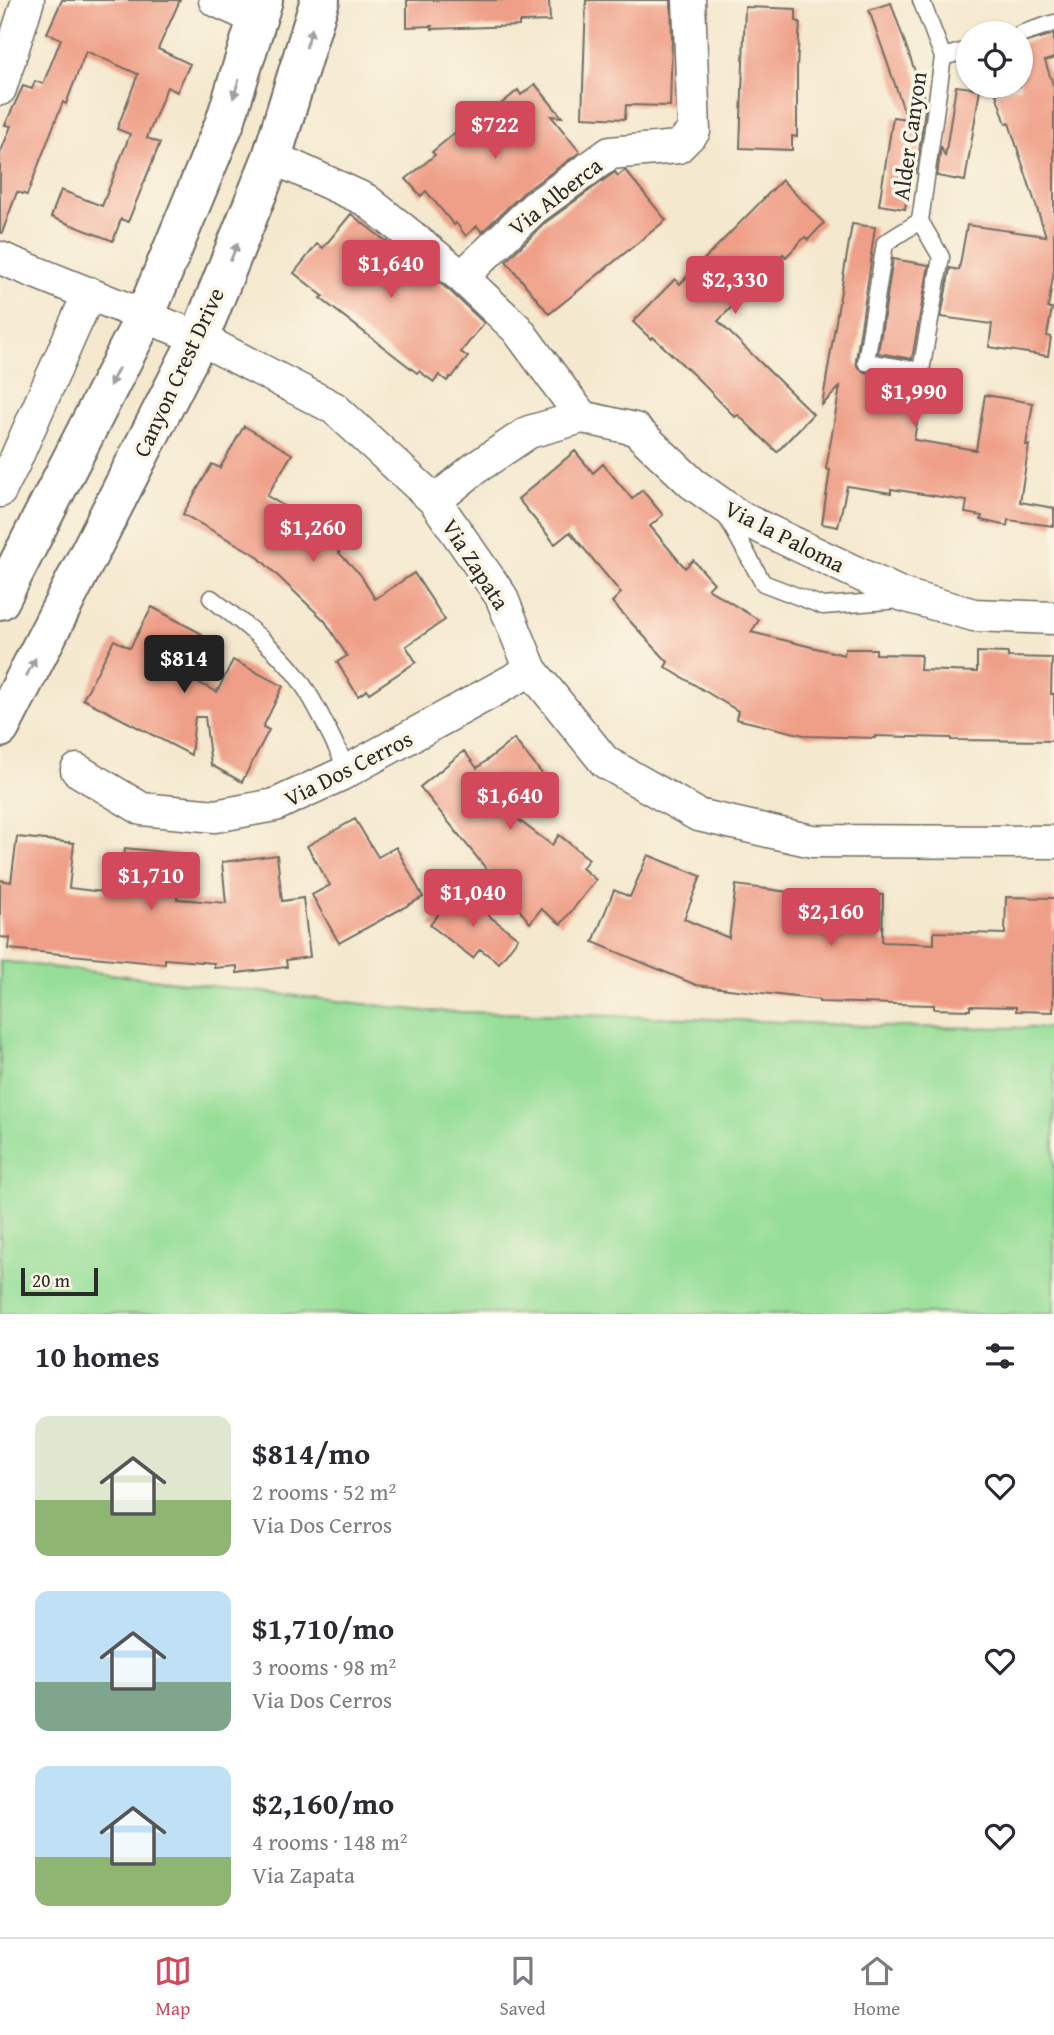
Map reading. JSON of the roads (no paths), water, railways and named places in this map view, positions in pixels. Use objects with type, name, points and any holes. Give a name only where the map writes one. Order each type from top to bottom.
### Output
[{"type":"main road","name":"Canyon Crest Drive","points":[[0,728],[199,338],[272,157],[320,0]]},
{"type":"main road","points":[[0,600],[145,316],[225,122],[260,10]]},
{"type":"street","points":[[0,89],[28,0]]},
{"type":"street","points":[[215,0],[260,10]]},
{"type":"street","name":"Via Alberca","points":[[462,277],[534,208],[610,153],[678,147],[694,131],[689,0]]},
{"type":"street","points":[[272,157],[366,200],[462,277],[517,329],[582,417]]},
{"type":"street","name":"Via Zapata","points":[[0,258],[199,338],[334,408],[435,501],[501,596],[531,670],[605,762],[698,815],[812,841],[1054,842]]},
{"type":"street","points":[[0,491],[15,463],[89,293]]},
{"type":"street","name":"Via la Paloma","points":[[435,501],[474,469],[528,432],[582,417],[635,429],[692,483],[741,518],[903,595],[974,615],[1054,618]]},
{"type":"street","name":"Via Dos Cerros","points":[[77,770],[142,809],[215,816],[275,805],[348,771],[531,670]]},
{"type":"lane","name":"Alder Canyon","points":[[920,220],[885,243],[866,362],[920,371],[941,257],[920,220],[943,57],[921,0]]},
{"type":"lane","points":[[1033,30],[1054,23]]},
{"type":"lane","name":"Alder Canyon","points":[[943,57],[956,53]]},
{"type":"lane","points":[[718,502],[762,583],[823,606],[919,599]]},
{"type":"lane","points":[[212,598],[261,638],[296,675],[324,722],[348,771]]}]
